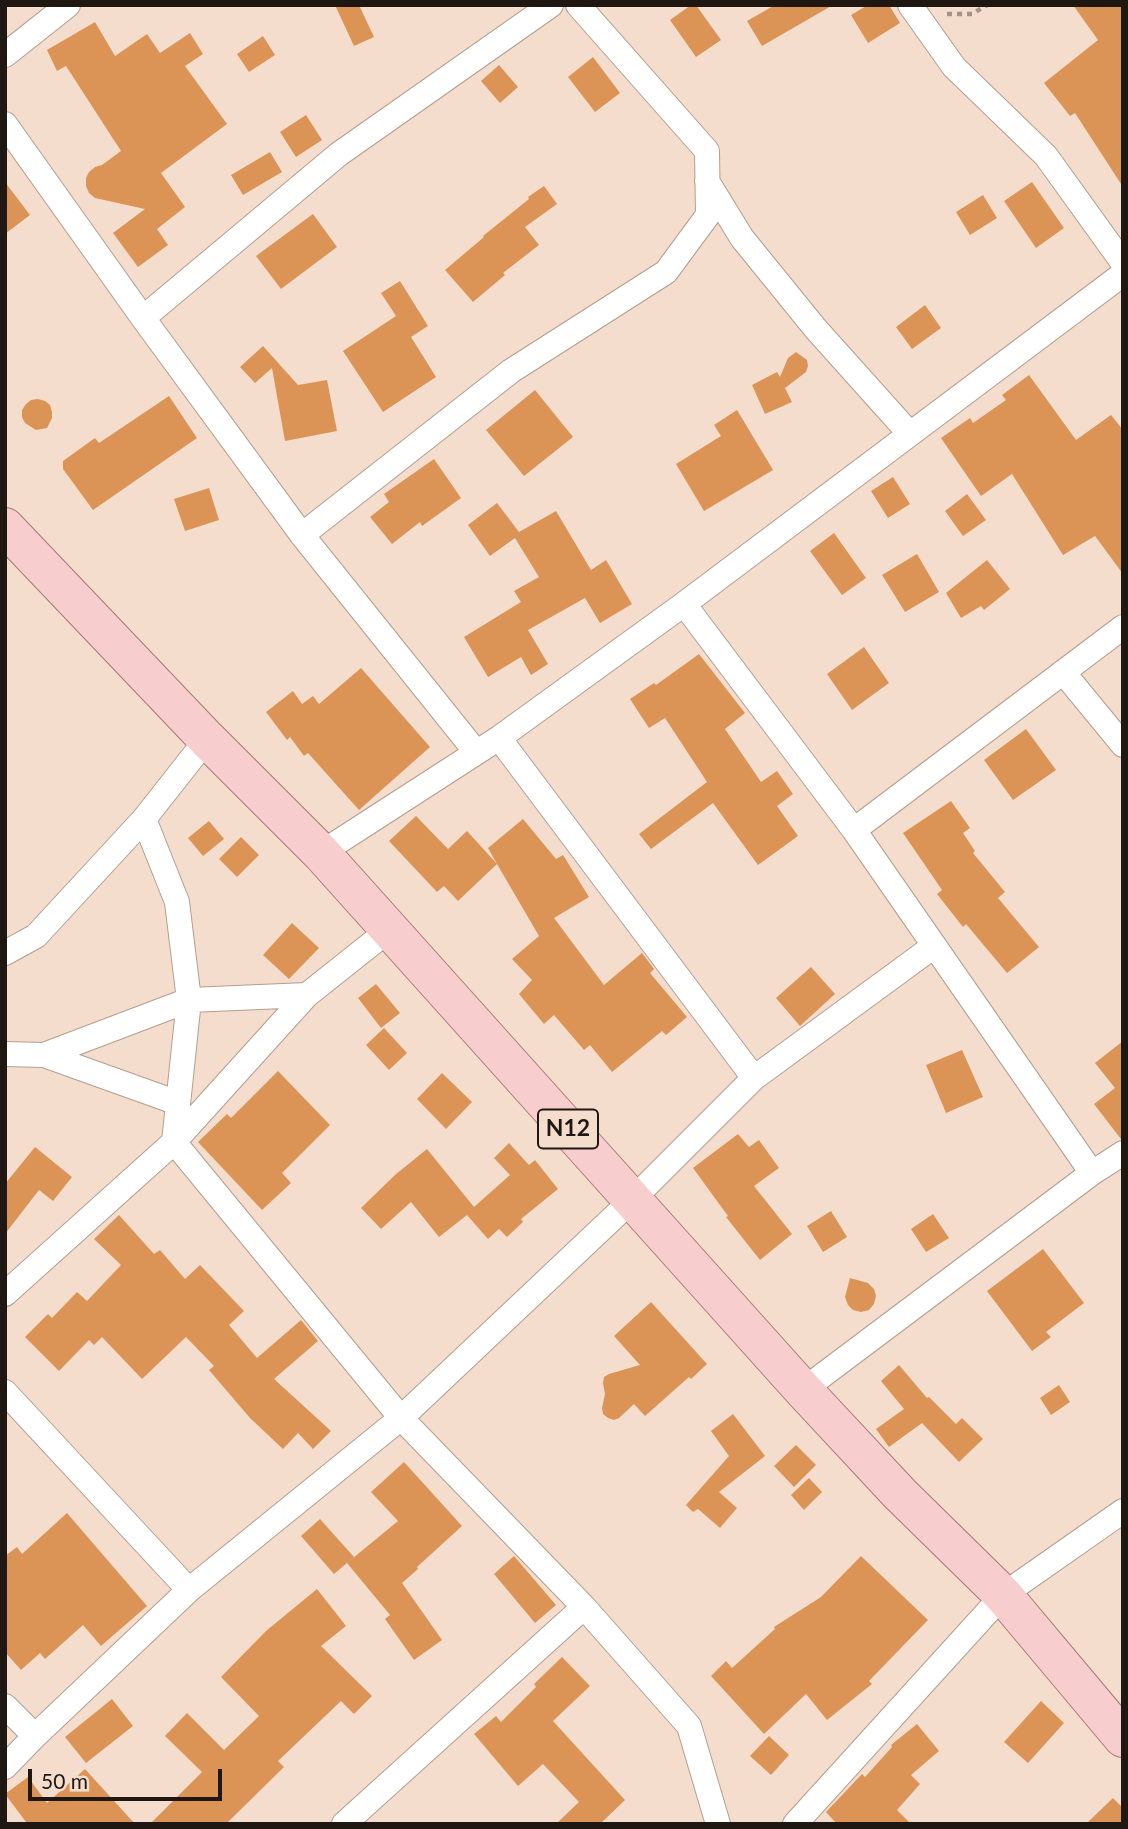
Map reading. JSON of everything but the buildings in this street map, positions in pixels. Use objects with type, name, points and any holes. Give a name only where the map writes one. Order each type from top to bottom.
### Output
[{"type":"main road","name":"N12","points":[[5,527],[321,853],[803,1390],[900,1494],[1003,1595],[1123,1738]]},
{"type":"street","points":[[5,55],[68,5]]},
{"type":"street","points":[[143,318],[339,154],[551,5]]},
{"type":"street","points":[[302,535],[511,371],[666,272],[708,215],[707,151],[578,5]]},
{"type":"street","points":[[910,5],[954,67],[1046,156],[1123,263]]},
{"type":"street","points":[[5,124],[302,535],[476,752]]},
{"type":"street","points":[[707,180],[742,238],[815,328],[910,434]]},
{"type":"street","points":[[321,853],[499,738],[684,604],[1123,274]]},
{"type":"street","points":[[684,604],[854,830],[1092,1174]]},
{"type":"street","points":[[854,830],[1123,627]]},
{"type":"street","points":[[1063,672],[1123,745]]},
{"type":"street","points":[[5,953],[36,936],[144,819],[207,738]]},
{"type":"street","points":[[499,738],[754,1078]]},
{"type":"street","points":[[144,819],[177,902],[189,1000],[174,1142],[401,1418],[584,1607],[689,1727],[718,1824]]},
{"type":"street","points":[[5,1294],[174,1142],[307,995],[390,929]]},
{"type":"street","points":[[5,1766],[189,1590],[401,1418],[632,1199],[754,1078],[934,946]]},
{"type":"street","points":[[44,1055],[189,1000],[307,995]]},
{"type":"street","points":[[5,1054],[44,1055],[178,1103]]},
{"type":"street","points":[[803,1390],[1123,1153]]},
{"type":"street","points":[[5,1392],[189,1590]]},
{"type":"street","points":[[795,1824],[1003,1595],[1123,1511]]},
{"type":"street","points":[[344,1824],[584,1607]]},
{"type":"street","points":[[5,1706],[35,1736]]},
{"type":"path","points":[[940,15],[972,15],[987,5]]}]
